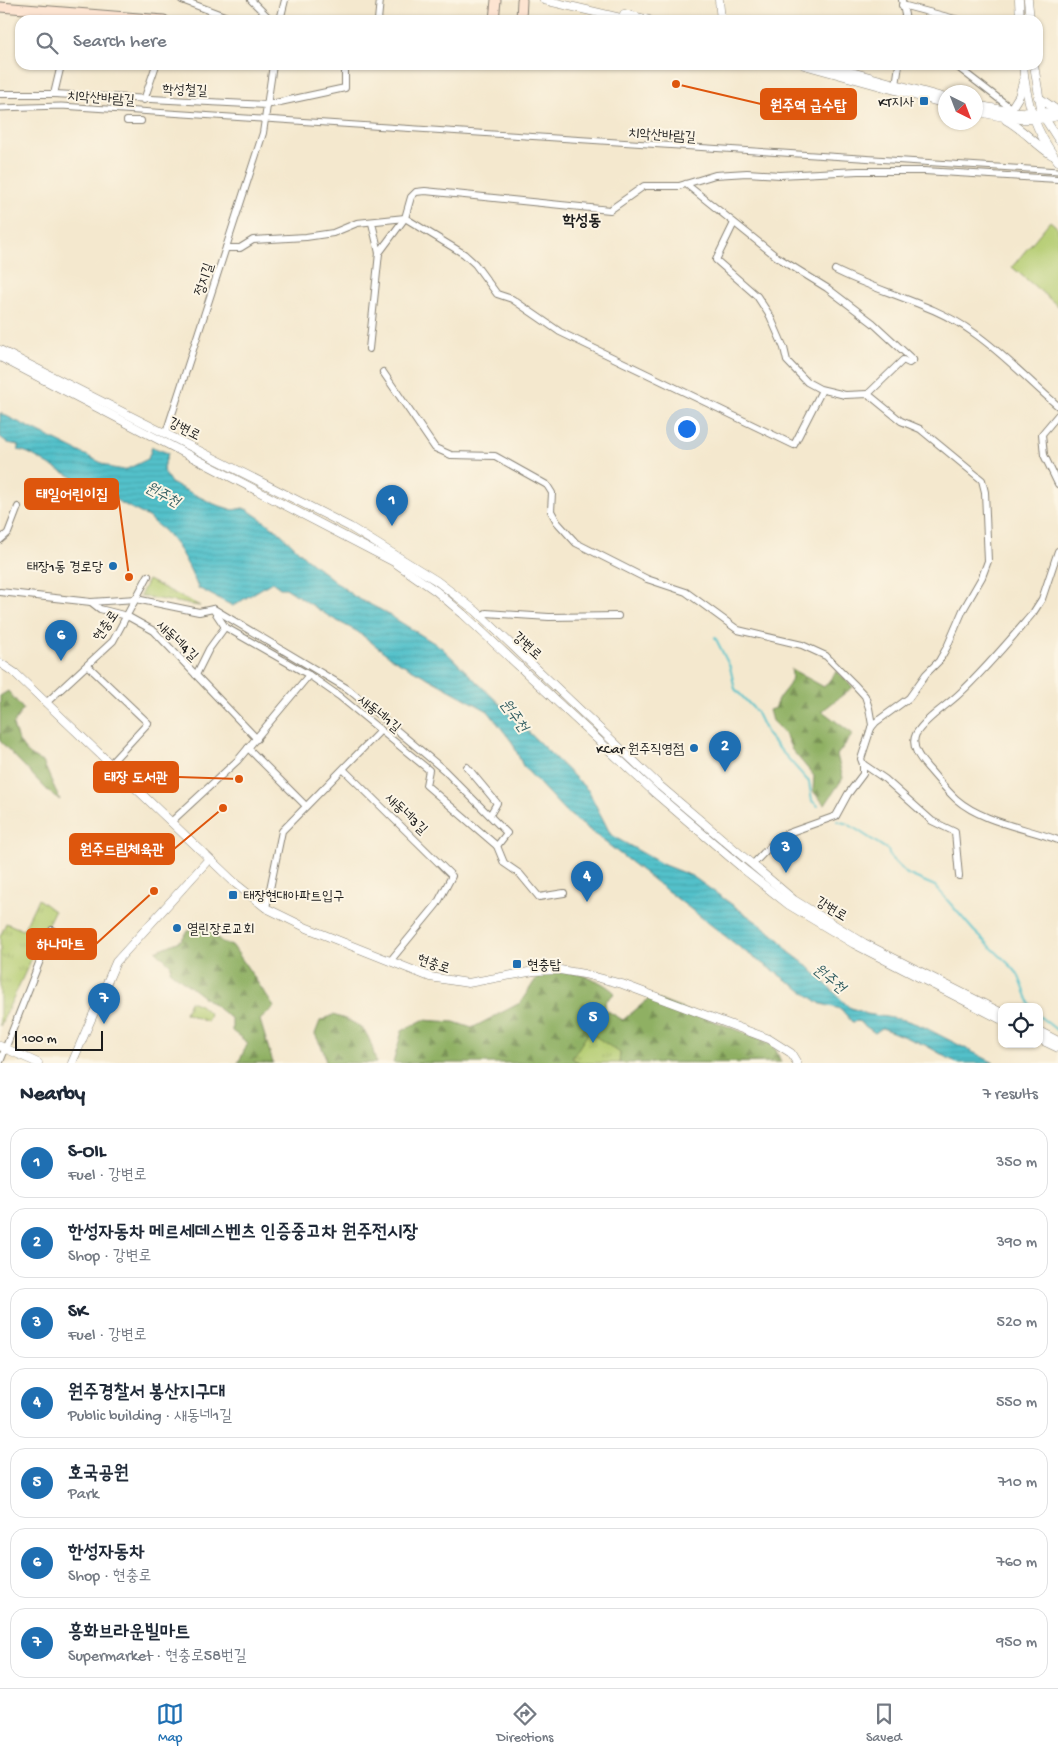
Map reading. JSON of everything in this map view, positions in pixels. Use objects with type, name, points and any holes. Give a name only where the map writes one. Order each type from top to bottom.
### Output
[{"type":"main road","points":[[494,15],[496,0]]},
{"type":"main road","points":[[521,15],[522,0]]},
{"type":"main road","points":[[0,7],[65,15]]},
{"type":"street","points":[[182,0],[222,15]]},
{"type":"street","points":[[251,0],[266,15]]},
{"type":"street","points":[[281,15],[285,0]]},
{"type":"street","points":[[378,15],[380,0]]},
{"type":"street","points":[[544,0],[608,15]]},
{"type":"street","points":[[566,0],[628,15]]},
{"type":"street","points":[[719,0],[720,15]]},
{"type":"street","points":[[1018,0],[1020,15]]},
{"type":"street","points":[[1028,0],[1030,15]]},
{"type":"street","points":[[902,2],[905,15]]},
{"type":"street","points":[[902,2],[943,15]]},
{"type":"street","points":[[54,94],[60,70]]},
{"type":"street","points":[[144,100],[154,70]]},
{"type":"street","name":"정지길","points":[[164,437],[263,132],[263,119],[272,70]]},
{"type":"street","name":"학성철길","points":[[0,94],[54,94],[266,105],[345,88],[345,70]]},
{"type":"street","points":[[822,70],[938,102]]},
{"type":"street","points":[[844,70],[938,96]]},
{"type":"street","points":[[896,85],[898,70]]},
{"type":"street","points":[[961,70],[1008,113],[1040,148],[1056,159]]},
{"type":"street","points":[[1024,70],[1032,117],[1056,159]]},
{"type":"street","points":[[1035,70],[1043,117],[1058,139]]},
{"type":"street","points":[[1008,113],[1019,96],[1024,75]]},
{"type":"street","points":[[1038,97],[1058,111]]},
{"type":"street","name":"치악산바람길","points":[[0,108],[61,106],[1058,171]]},
{"type":"street","points":[[983,107],[1032,117],[1058,116]]},
{"type":"street","points":[[983,111],[1008,113]]},
{"type":"street","points":[[1043,117],[1058,111]]},
{"type":"street","points":[[127,121],[142,120]]},
{"type":"street","points":[[379,253],[404,218],[411,198],[416,192],[425,191],[610,210],[644,186],[679,186],[715,175],[924,171],[1058,179]]},
{"type":"street","points":[[686,184],[777,257],[827,288],[873,323],[913,360],[909,363],[903,360],[868,394],[845,395],[822,390],[807,382],[787,361],[784,348],[770,316],[757,296],[716,260],[734,223]]},
{"type":"street","points":[[226,248],[240,248],[253,240],[306,237],[333,233],[357,223],[372,223],[404,218],[464,254],[475,264],[497,294],[512,299],[560,332],[794,445],[822,390]]},
{"type":"street","points":[[369,349],[379,253],[372,223]]},
{"type":"street","points":[[835,270],[864,285],[921,304],[974,332],[1058,406]]},
{"type":"street","name":"강변로","points":[[0,350],[394,562],[436,591],[655,794],[789,905],[854,944],[998,1018]]},
{"type":"street","name":"강변로","points":[[0,357],[358,531],[437,581],[481,616],[660,786],[794,900],[864,943],[998,1011]]},
{"type":"street","points":[[383,372],[434,448],[451,455],[495,456],[547,485],[552,493],[551,511],[557,522],[576,543],[647,579],[686,592],[738,630],[802,645],[826,656],[864,696],[872,725],[861,759],[863,774],[848,794],[836,816],[780,836],[746,871]]},
{"type":"street","points":[[868,394],[901,421],[920,429],[982,480],[985,492],[988,561],[982,577],[963,610],[947,647],[938,661],[909,698],[876,722],[870,731]]},
{"type":"street","points":[[1058,415],[1042,434],[1044,455],[1058,484]]},
{"type":"street","points":[[0,540],[8,534],[18,507]]},
{"type":"street","points":[[1058,551],[1042,599],[1033,613],[959,694],[923,726],[916,734],[914,742],[920,759],[956,800],[996,821],[1019,826],[1058,840]]},
{"type":"street","name":"현충로","points":[[46,704],[113,641],[148,576]]},
{"type":"street","name":"새동네4길","points":[[0,594],[33,594],[91,602],[100,609],[128,616],[154,631],[257,739]]},
{"type":"street","points":[[91,602],[136,599],[199,612],[212,609],[348,689],[444,770],[507,832],[497,846]]},
{"type":"street","name":"새동네1길","points":[[212,609],[224,627],[309,675],[339,696],[429,770],[426,786],[497,846],[504,863],[520,874],[538,897],[564,893]]},
{"type":"street","points":[[481,616],[486,613],[550,617],[618,616]]},
{"type":"street","points":[[196,675],[224,627]]},
{"type":"street","name":"현충로","points":[[0,663],[15,673],[209,859],[266,908],[307,928],[430,977],[450,982],[475,982],[534,970],[560,970],[622,984],[752,1031],[780,1044],[798,1062]]},
{"type":"street","points":[[88,666],[148,723],[110,764]]},
{"type":"street","points":[[171,822],[238,760],[309,675]]},
{"type":"street","points":[[266,908],[282,831],[344,770],[381,730]]},
{"type":"street","points":[[248,748],[306,806]]},
{"type":"street","points":[[863,764],[885,779],[932,821],[956,832],[959,876]]},
{"type":"street","points":[[467,767],[497,803],[490,815]]},
{"type":"street","name":"새동네3길","points":[[344,770],[452,876],[437,904],[391,960]]},
{"type":"street","points":[[72,1063],[116,962],[209,859]]},
{"type":"street","points":[[0,1062],[3,1048],[52,930]]},
{"type":"street","points":[[1043,1034],[1058,1041]]},
{"type":"street","points":[[1043,1041],[1058,1048]]},
{"type":"street","points":[[3,1048],[38,1063]]},
{"type":"green space","points":[[1050,221],[1058,228],[1058,306],[1012,267]]},
{"type":"green space","points":[[148,580],[200,606],[140,596]]},
{"type":"green space","points":[[791,669],[824,687],[837,671],[853,687],[822,711],[853,734],[837,755],[843,778],[825,805],[813,791],[814,776],[792,750],[785,734],[772,721],[769,710],[775,708],[779,697],[789,685],[792,675]]},
{"type":"green space","points":[[8,691],[23,709],[13,725],[17,737],[28,753],[43,762],[60,800],[49,792],[0,741],[0,696]]},
{"type":"green space","points":[[38,899],[54,911],[0,1026],[0,937],[6,923],[23,930]]},
{"type":"green space","points":[[204,927],[222,942],[233,946],[274,1007],[260,1020],[273,1063],[238,1063],[248,1043],[232,1031],[232,1019],[170,971],[171,965],[156,951],[180,941],[189,930],[195,933]]},
{"type":"green space","points":[[552,970],[586,976],[601,983],[615,993],[605,1002],[606,1010],[623,1020],[651,997],[766,1041],[776,1050],[781,1062],[619,1063],[620,1053],[572,1058],[579,1063],[393,1063],[402,1031],[423,1020],[454,1022],[472,1028],[520,1003],[538,976]]},
{"type":"green space","points":[[190,1001],[200,1005],[210,1014],[207,1022],[185,1013]]},
{"type":"green space","points":[[333,1015],[352,1022],[364,1031],[371,1043],[376,1063],[326,1063],[324,1052],[315,1034],[320,1021]]},
{"type":"green space","points":[[589,1032],[620,1053],[619,1063],[579,1063],[572,1058]]},
{"type":"water","name":"원주천","points":[[0,413],[112,468],[125,470],[148,459],[152,447],[168,453],[163,470],[171,483],[214,504],[233,510],[243,508],[248,510],[277,530],[307,559],[355,597],[381,610],[442,648],[588,790],[611,835],[664,865],[692,876],[765,928],[780,940],[789,952],[808,966],[849,1007],[867,1014],[905,1020],[922,1026],[994,1063],[957,1063],[925,1045],[882,1028],[875,1033],[858,1021],[852,1022],[841,1009],[821,1004],[743,950],[565,811],[523,766],[512,742],[488,711],[393,659],[358,632],[330,617],[286,588],[280,588],[272,582],[233,606],[198,588],[181,552],[162,529],[148,517],[32,455],[18,450],[18,445],[8,443],[0,437]]},
{"type":"waterway","points":[[715,637],[730,667],[735,689],[756,711],[768,736],[809,782],[812,801],[818,806]]},
{"type":"waterway","points":[[837,821],[848,824],[888,850],[890,857],[907,874],[935,886],[974,931],[1018,974],[1029,1003]]},
{"type":"waterway","points":[[1043,1019],[1058,1031]]},
{"type":"place","name":"원주역 급수탑","points":[[676,84]]},
{"type":"place","name":"KT지사","points":[[924,101]]},
{"type":"place","name":"S-OIL","points":[[392,526]]},
{"type":"place","name":"태장1동 경로당","points":[[113,566]]},
{"type":"place","name":"태일어린이집","points":[[129,577]]},
{"type":"place","name":"한성자동차","points":[[61,661]]},
{"type":"place","name":"KCar 원주직영점","points":[[694,748]]},
{"type":"place","name":"한성자동차 메르세데스벤츠 인증중고차 원주전시장","points":[[725,772]]},
{"type":"place","name":"태장 도서관","points":[[239,779]]},
{"type":"place","name":"원주드림체육관","points":[[223,808]]},
{"type":"place","name":"SK","points":[[786,873]]},
{"type":"place","name":"하나마트","points":[[154,891]]},
{"type":"place","name":"태장현대아파트입구","points":[[233,895]]},
{"type":"place","name":"원주경찰서 봉산지구대","points":[[587,902]]},
{"type":"place","name":"열린장로교회","points":[[177,928]]},
{"type":"place","name":"현충탑","points":[[517,964]]},
{"type":"place","name":"흥화브라운빌마트","points":[[104,1024]]},
{"type":"place","name":"호국공원","points":[[593,1043]]},
{"type":"district","name":"학성동","points":[[582,219]]}]
